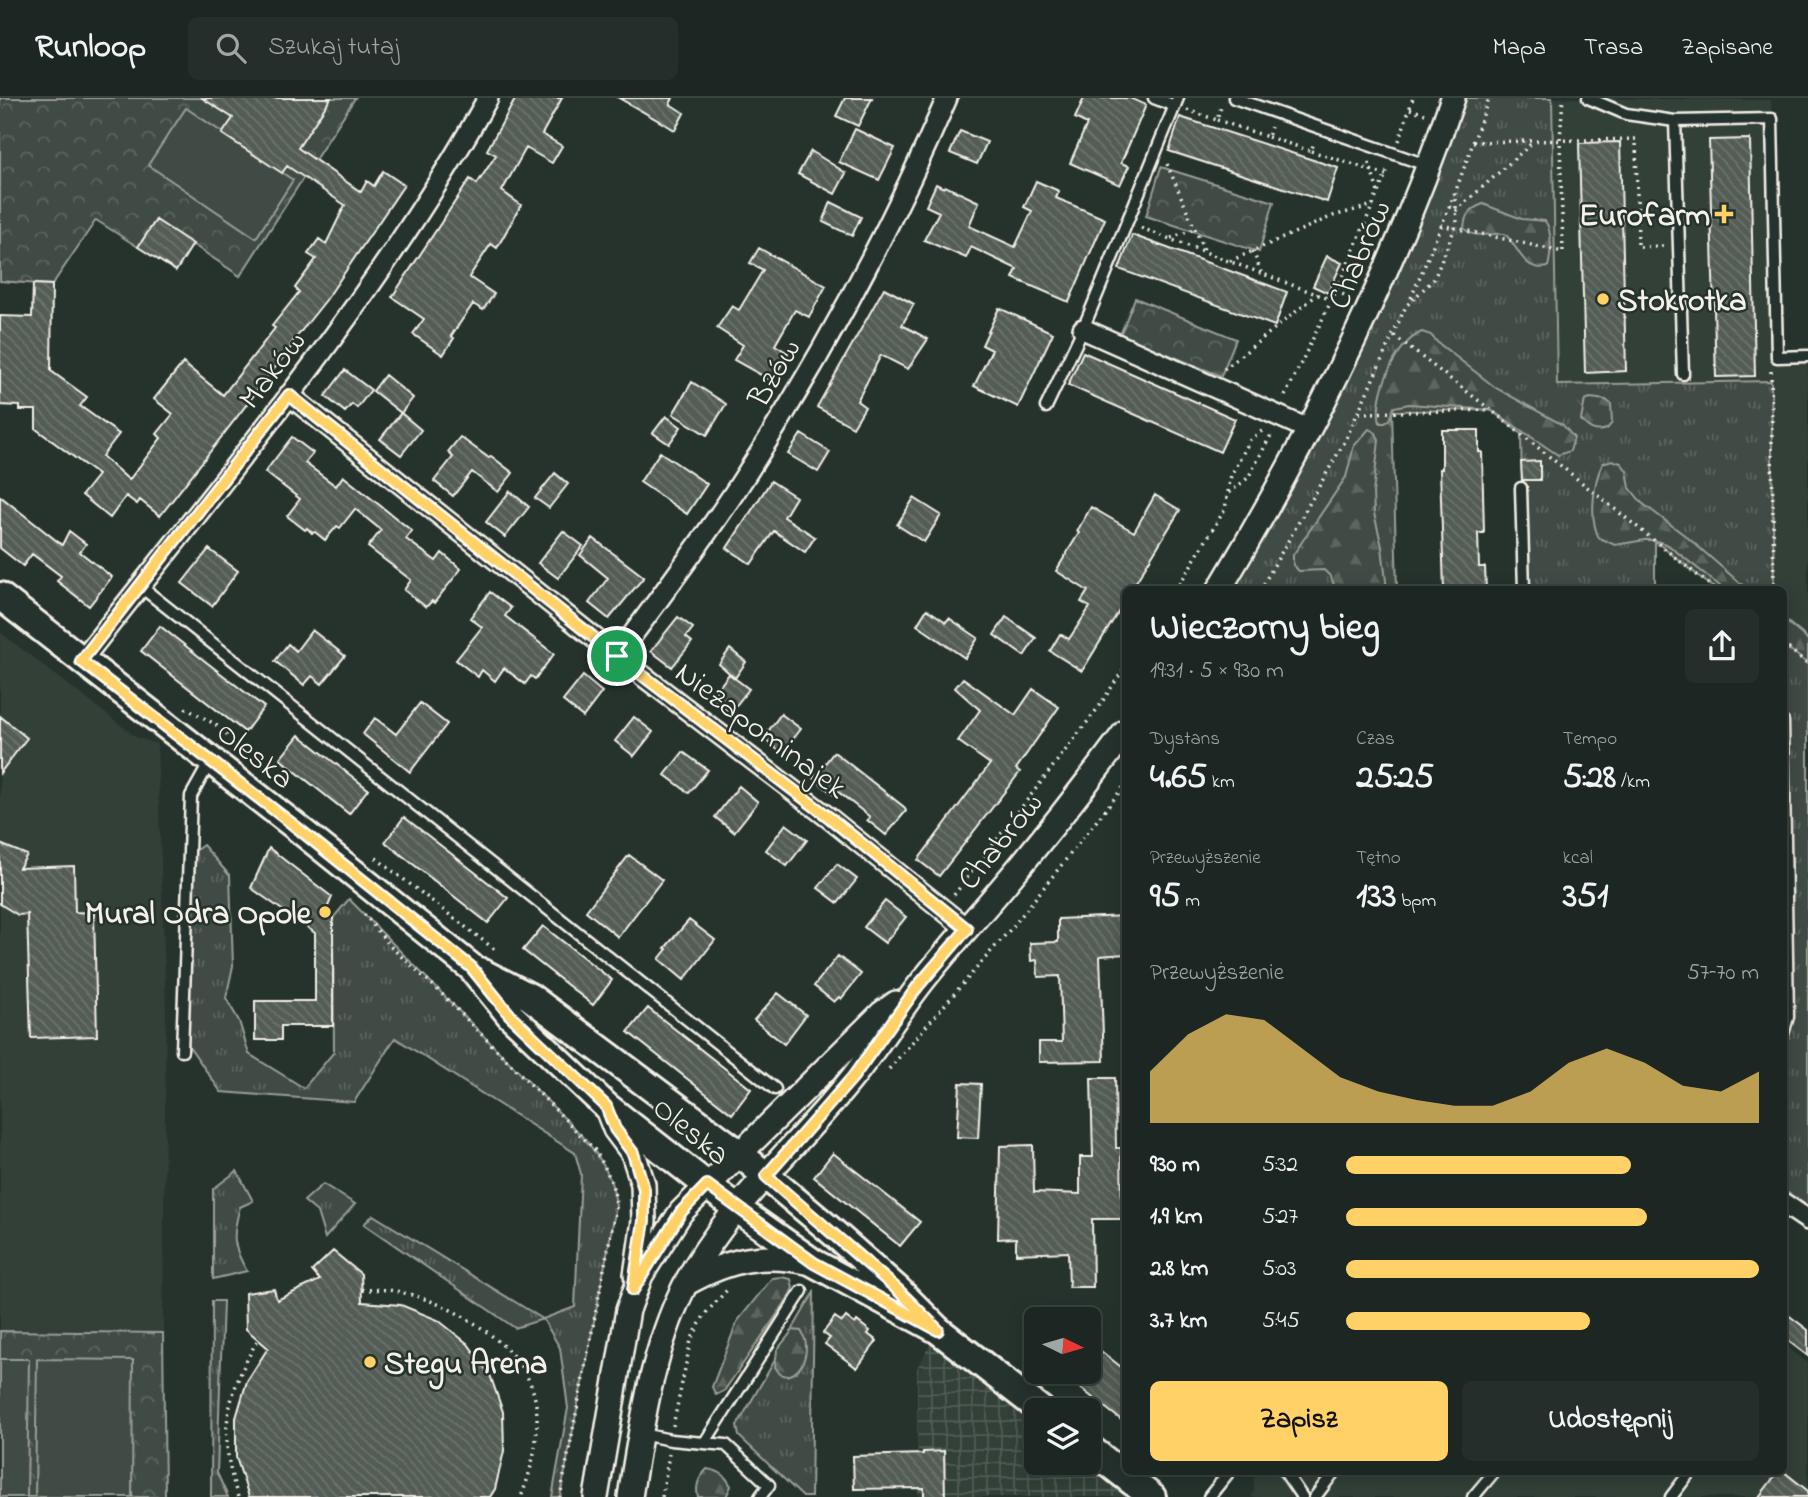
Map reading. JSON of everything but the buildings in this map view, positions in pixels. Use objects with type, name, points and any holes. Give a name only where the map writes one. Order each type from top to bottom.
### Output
[{"type":"main road","name":"Oleska","points":[[0,596],[471,967],[530,997],[740,1154],[898,1290],[938,1330],[1026,1398]]},
{"type":"main road","name":"Oleska","points":[[471,967],[510,1015],[606,1106],[736,1208],[814,1263],[938,1330]]},
{"type":"main road","points":[[1101,1457],[1122,1474]]},
{"type":"main road","points":[[1124,1475],[1152,1497]]},
{"type":"street","name":"Maków","points":[[81,661],[289,395],[403,239],[488,98]]},
{"type":"street","name":"Bzów","points":[[617,656],[737,488],[802,383],[876,248],[947,98]]},
{"type":"street","name":"Chabrów","points":[[1221,586],[1310,429],[1362,325],[1401,238],[1453,98]]},
{"type":"street","points":[[1083,328],[1310,429]]},
{"type":"street","name":"Niezapominajek","points":[[289,395],[617,656],[830,818],[967,929]]},
{"type":"street","name":"Chabrów","points":[[630,1497],[660,1349],[685,1285],[724,1224],[853,1077],[918,986],[1048,832],[1122,736]]},
{"type":"street","name":"Chabrów","points":[[633,1290],[681,1212],[883,1013],[918,986]]},
{"type":"street","points":[[596,1497],[644,1221],[644,1189],[633,1153],[615,1129],[606,1106]]},
{"type":"street","points":[[1787,1206],[1808,1220]]},
{"type":"street","points":[[685,1285],[726,1264],[762,1257],[791,1258],[814,1263]]},
{"type":"lane","points":[[1046,407],[1083,328],[1177,102],[1154,98]]},
{"type":"lane","points":[[1234,98],[1429,166]]},
{"type":"lane","points":[[1587,98],[1626,114],[1675,121],[1772,119],[1777,357],[1808,356]]},
{"type":"lane","points":[[1675,121],[1683,374]]},
{"type":"lane","points":[[1521,488],[1524,586]]},
{"type":"lane","points":[[140,586],[775,1089]]},
{"type":"lane","points":[[182,1051],[191,796],[211,761]]},
{"type":"lane","points":[[1787,958],[1787,1020]]},
{"type":"lane","points":[[705,1442],[802,1291]]},
{"type":"lane","points":[[641,1434],[671,1440],[726,1445],[769,1485],[760,1497]]},
{"type":"lane","points":[[1209,1497],[1226,1475]]},
{"type":"lane","points":[[1287,1475],[1302,1497]]},
{"type":"lane","points":[[1315,1497],[1332,1475]]},
{"type":"lane","points":[[1473,1497],[1491,1475]]},
{"type":"lane","points":[[1671,1497],[1688,1475]]},
{"type":"path","points":[[1217,120],[1224,98]]},
{"type":"path","points":[[1285,397],[1374,205],[1413,98]]},
{"type":"path","points":[[1411,300],[1455,193],[1489,98]]},
{"type":"path","points":[[1441,225],[1563,252],[1560,140],[1563,98]]},
{"type":"path","points":[[1177,102],[1217,120],[1386,175]]},
{"type":"path","points":[[1268,137],[1276,113]]},
{"type":"path","points":[[1311,151],[1319,128]]},
{"type":"path","points":[[1473,142],[1636,139],[1638,247],[1678,246]]},
{"type":"path","points":[[1457,210],[1535,141]]},
{"type":"path","points":[[1364,144],[1378,194]]},
{"type":"path","points":[[1159,145],[1205,252]]},
{"type":"path","points":[[1262,586],[1359,413],[1406,306],[1434,279],[1458,221],[1455,193]]},
{"type":"path","points":[[1230,261],[1333,216],[1374,205]]},
{"type":"path","points":[[1449,207],[1457,210]]},
{"type":"path","points":[[1127,223],[1332,299]]},
{"type":"path","points":[[1170,239],[1195,229]]},
{"type":"path","points":[[1253,251],[1262,273]]},
{"type":"path","points":[[1206,383],[1318,294]]},
{"type":"path","points":[[1394,337],[1491,410],[1711,586]]},
{"type":"path","points":[[1774,586],[1771,373],[1777,357]]},
{"type":"path","points":[[1359,413],[1491,410]]},
{"type":"path","points":[[1178,586],[1224,509],[1231,475],[1250,440],[1268,426],[1271,437],[1248,478],[1228,494]]},
{"type":"path","points":[[1787,647],[1808,664]]},
{"type":"path","points":[[944,910],[1098,708],[1122,672]]},
{"type":"path","points":[[884,1075],[1014,925],[1122,789]]},
{"type":"path","points":[[363,912],[391,947],[436,988],[594,1149],[606,1168],[614,1189],[616,1207],[612,1233],[560,1497]]},
{"type":"path","points":[[662,1497],[691,1340],[705,1314],[734,1284]]},
{"type":"path","points":[[362,1290],[389,1290],[426,1300],[474,1323],[514,1356],[533,1393],[535,1414],[534,1456],[521,1497]]},
{"type":"path","points":[[238,1497],[227,1453],[228,1412],[237,1380],[258,1339]]},
{"type":"shaded area","points":[[1552,98],[1771,100],[1777,356],[1808,356],[1808,639],[1787,621],[1787,586],[1774,586],[1771,381],[1557,386]]},
{"type":"shaded area","points":[[0,632],[136,737],[157,744],[166,1012],[163,1333],[0,1331]]},
{"type":"shaded area","points":[[938,1330],[1024,1400],[1024,1475],[1101,1475],[1101,1470],[1152,1497],[918,1497],[917,1368]]},
{"type":"shaded area","points":[[1787,1347],[1808,1363],[1808,1497],[1251,1497],[1254,1491],[1254,1475],[1787,1475]]},
{"type":"green space","points":[[0,98],[355,98],[240,276],[156,220],[138,247],[96,220],[52,285],[0,281]]},
{"type":"green space","points":[[1453,98],[1552,98],[1557,385],[1771,381],[1774,586],[1711,586],[1655,541],[1655,586],[1524,586],[1521,434],[1491,410],[1392,411],[1397,586],[1221,586],[1286,475]]},
{"type":"green space","points":[[186,108],[293,180],[256,238],[148,165]]},
{"type":"green space","points":[[1161,167],[1274,202],[1259,252],[1146,216]]},
{"type":"green space","points":[[1483,204],[1522,219],[1545,221],[1550,237],[1548,267],[1540,268],[1527,263],[1505,234],[1477,235],[1468,232],[1464,228],[1469,213]]},
{"type":"green space","points":[[1135,298],[1236,339],[1221,376],[1120,335]]},
{"type":"green space","points":[[1422,332],[1431,335],[1496,388],[1563,425],[1574,438],[1570,451],[1558,455],[1491,410],[1409,404],[1394,407],[1389,420],[1380,423],[1383,385],[1395,358],[1412,338]]},
{"type":"green space","points":[[1585,400],[1606,400],[1611,404],[1612,423],[1607,429],[1592,429],[1581,420]]},
{"type":"green space","points":[[1369,429],[1376,433],[1379,440],[1373,493],[1374,513],[1382,547],[1387,586],[1334,586],[1324,570],[1299,571],[1293,565],[1293,555],[1346,477],[1354,446]]},
{"type":"green space","points":[[1612,460],[1621,463],[1627,471],[1630,488],[1642,503],[1687,537],[1743,586],[1720,586],[1668,545],[1654,540],[1615,545],[1599,538],[1593,511],[1595,490],[1603,463]]},
{"type":"green space","points":[[1787,621],[1808,639],[1808,1219],[1787,1201]]},
{"type":"green space","points":[[1787,622],[1808,640],[1808,664],[1787,647]]},
{"type":"green space","points":[[203,845],[230,876],[233,966],[226,998],[239,1021],[249,1054],[304,1088],[334,1052],[333,918],[349,899],[581,1135],[605,1168],[616,1207],[560,1497],[552,1497],[568,1408],[560,1348],[543,1319],[575,1307],[581,1174],[575,1153],[395,1038],[354,1102],[221,1092],[182,1036],[188,856]]},
{"type":"green space","points":[[237,1171],[253,1201],[240,1207],[235,1233],[238,1254],[247,1271],[213,1279],[213,1189]]},
{"type":"green space","points":[[323,1184],[355,1204],[325,1238],[317,1212],[304,1201]]},
{"type":"green space","points":[[373,1215],[543,1319],[515,1328],[364,1224]]},
{"type":"green space","points":[[772,1278],[791,1279],[793,1288],[787,1300],[724,1391],[716,1395],[712,1387],[737,1322]]},
{"type":"green space","points":[[814,1292],[811,1497],[803,1497],[739,1436],[737,1426]]},
{"type":"green space","points":[[212,1301],[223,1301],[217,1473],[228,1497],[211,1497]]},
{"type":"green space","points":[[793,1330],[801,1331],[806,1351],[802,1364],[793,1374],[787,1376],[780,1374],[775,1367],[777,1350]]},
{"type":"green space","points":[[0,1331],[163,1333],[165,1497],[0,1497]]},
{"type":"green space","points":[[0,1359],[29,1359],[27,1497],[0,1497]]},
{"type":"green space","points":[[37,1359],[133,1360],[132,1497],[35,1497]]},
{"type":"green space","points":[[707,1469],[719,1472],[729,1482],[731,1486],[726,1497],[698,1497],[698,1482]]},
{"type":"place","name":"Eurofarm","points":[[1724,214]]},
{"type":"place","name":"Stokrotka","points":[[1603,299]]},
{"type":"place","name":"Mural Odra Opole","points":[[325,912]]},
{"type":"place","name":"Stegu Arena","points":[[370,1362]]},
{"type":"route","points":[[289,395],[617,656],[830,818],[967,929],[918,986],[853,1077],[766,1176],[898,1290],[938,1330],[814,1263],[707,1185],[681,1212],[633,1290],[644,1221],[644,1189],[633,1153],[615,1129],[606,1106],[510,1015],[471,967],[295,826],[81,661],[289,395]]}]
